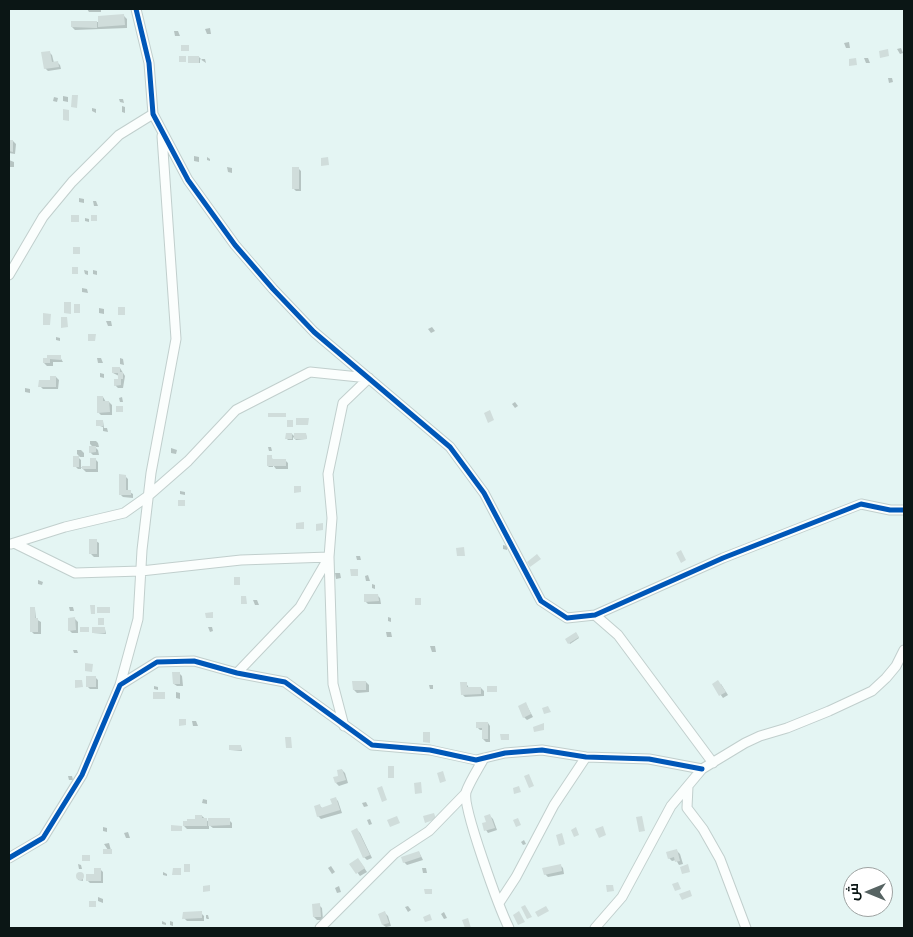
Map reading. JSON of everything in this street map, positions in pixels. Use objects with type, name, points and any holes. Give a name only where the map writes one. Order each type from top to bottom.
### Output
[{"type":"street","points":[[137,10],[149,63],[153,114],[188,180],[235,245],[314,332],[450,447],[484,493],[541,601],[568,618],[595,615],[723,558],[861,504],[890,510],[904,510]]},
{"type":"street","points":[[9,275],[42,217],[72,182],[119,135],[153,114]]},
{"type":"street","points":[[9,858],[43,838],[82,775],[120,685],[138,619],[151,473],[176,339],[162,130]]},
{"type":"street","points":[[11,544],[65,527],[124,513],[148,496],[188,461],[236,410],[310,372],[369,378]]},
{"type":"street","points":[[344,726],[333,684],[329,557],[332,518],[328,474],[343,403],[369,378]]},
{"type":"street","points":[[11,544],[75,572],[141,571],[241,560],[329,557]]},
{"type":"street","points":[[237,673],[300,606],[329,557]]},
{"type":"street","points":[[595,615],[618,635],[713,763]]},
{"type":"street","points":[[595,928],[622,898],[671,806],[702,769],[752,739],[804,722],[872,690],[896,666],[904,650]]},
{"type":"street","points":[[120,685],[157,662],[194,661],[237,673],[285,682],[372,745],[430,750],[476,760],[506,752],[542,750],[586,757],[650,759],[702,769]]},
{"type":"street","points":[[499,903],[516,877],[554,804],[586,757]]},
{"type":"street","points":[[320,928],[394,854],[429,832],[465,794],[484,758]]},
{"type":"street","points":[[688,786],[687,808],[703,829],[720,859],[746,928]]},
{"type":"street","points":[[465,794],[490,882],[509,928]]},
{"type":"building","points":[[124,14],[125,25],[98,27],[98,16]]},
{"type":"building","points":[[71,21],[97,21],[97,28],[71,27]]},
{"type":"building","points":[[181,45],[189,45],[189,51],[181,51]]},
{"type":"building","points":[[888,49],[889,56],[880,58],[879,51]]},
{"type":"building","points":[[50,51],[52,62],[58,61],[59,67],[44,69],[41,52]]},
{"type":"building","points":[[179,56],[186,56],[186,62],[179,62]]},
{"type":"building","points":[[188,56],[199,56],[199,63],[188,63]]},
{"type":"building","points":[[856,58],[857,65],[849,66],[849,59]]},
{"type":"building","points":[[72,95],[78,95],[77,108],[71,107]]},
{"type":"building","points":[[63,109],[69,110],[69,121],[63,120]]},
{"type":"building","points":[[9,140],[13,140],[13,152],[9,151]]},
{"type":"building","points":[[328,157],[329,165],[321,166],[321,158]]},
{"type":"building","points":[[292,167],[299,167],[299,189],[292,189]]},
{"type":"building","points":[[71,215],[79,215],[79,222],[71,222]]},
{"type":"building","points":[[91,215],[97,215],[97,221],[91,221]]},
{"type":"building","points":[[73,247],[80,247],[80,254],[73,254]]},
{"type":"building","points":[[72,267],[78,267],[78,274],[72,274]]},
{"type":"building","points":[[64,302],[71,302],[71,314],[64,313]]},
{"type":"building","points":[[74,304],[80,304],[80,313],[74,313]]},
{"type":"building","points":[[118,307],[125,307],[125,315],[118,315]]},
{"type":"building","points":[[43,313],[51,314],[50,325],[43,325]]},
{"type":"building","points":[[61,317],[67,317],[68,327],[61,328]]},
{"type":"building","points":[[88,334],[96,334],[95,341],[88,341]]},
{"type":"building","points":[[47,355],[61,355],[61,360],[50,359],[50,363],[43,363],[43,358],[47,358]]},
{"type":"building","points":[[112,367],[120,367],[120,372],[123,372],[121,385],[114,386],[114,379],[118,379],[118,373],[112,373]]},
{"type":"building","points":[[50,376],[56,376],[56,387],[38,387],[39,380],[50,380]]},
{"type":"building","points":[[97,396],[103,396],[103,401],[109,401],[110,412],[97,413]]},
{"type":"building","points":[[116,406],[123,406],[123,412],[116,412]]},
{"type":"building","points":[[490,410],[494,420],[488,423],[484,413]]},
{"type":"building","points":[[268,413],[286,413],[286,417],[268,417]]},
{"type":"building","points":[[296,418],[309,418],[308,425],[296,425]]},
{"type":"building","points":[[96,420],[103,420],[103,426],[96,426]]},
{"type":"building","points":[[287,420],[293,420],[293,427],[287,427]]},
{"type":"building","points":[[286,433],[292,433],[292,439],[285,439]]},
{"type":"building","points":[[294,433],[306,433],[307,439],[294,439]]},
{"type":"building","points":[[89,446],[96,446],[96,452],[89,453]]},
{"type":"building","points":[[267,455],[272,455],[272,459],[286,459],[286,466],[267,466]]},
{"type":"building","points":[[73,456],[79,456],[79,467],[73,467]]},
{"type":"building","points":[[90,458],[96,458],[96,469],[82,469],[82,466],[90,466]]},
{"type":"building","points":[[119,474],[126,475],[126,490],[131,490],[131,495],[119,495]]},
{"type":"building","points":[[294,486],[301,486],[301,492],[294,493]]},
{"type":"building","points":[[178,500],[185,500],[185,506],[178,506]]},
{"type":"building","points":[[304,522],[304,529],[296,529],[296,523]]},
{"type":"building","points":[[323,523],[323,530],[316,531],[316,524]]},
{"type":"building","points":[[89,539],[97,539],[97,554],[89,554]]},
{"type":"building","points":[[464,547],[465,556],[457,556],[456,548]]},
{"type":"building","points":[[681,550],[686,560],[681,563],[676,553]]},
{"type":"building","points":[[537,554],[541,559],[530,567],[527,562]]},
{"type":"building","points":[[350,569],[358,569],[358,576],[351,576]]},
{"type":"building","points":[[234,577],[240,577],[240,585],[234,585]]},
{"type":"building","points":[[364,594],[378,594],[379,601],[364,602]]},
{"type":"building","points":[[241,596],[246,596],[247,604],[241,604]]},
{"type":"building","points":[[415,598],[421,598],[421,605],[415,605]]},
{"type":"building","points":[[90,605],[95,605],[95,614],[91,614]]},
{"type":"building","points":[[30,607],[35,607],[35,618],[38,618],[38,632],[30,632]]},
{"type":"building","points":[[97,607],[110,607],[110,613],[97,613]]},
{"type":"building","points":[[213,612],[213,618],[206,618],[205,613]]},
{"type":"building","points":[[75,617],[76,630],[68,631],[68,618]]},
{"type":"building","points":[[98,618],[104,618],[104,625],[98,625]]},
{"type":"building","points":[[80,627],[89,627],[89,632],[80,632]]},
{"type":"building","points":[[92,627],[105,627],[105,633],[92,633]]},
{"type":"building","points":[[576,632],[579,637],[568,644],[565,639]]},
{"type":"building","points":[[85,663],[93,664],[92,672],[85,671]]},
{"type":"building","points":[[172,672],[180,672],[180,684],[173,684]]},
{"type":"building","points":[[86,676],[96,676],[96,687],[86,687]]},
{"type":"building","points":[[75,680],[82,680],[83,687],[75,688]]},
{"type":"building","points":[[718,680],[726,692],[719,696],[712,684]]},
{"type":"building","points":[[352,681],[366,681],[366,690],[353,690]]},
{"type":"building","points":[[460,682],[467,682],[467,687],[481,687],[481,694],[461,695]]},
{"type":"building","points":[[487,686],[497,686],[497,692],[487,692]]},
{"type":"building","points":[[153,692],[165,692],[165,699],[153,699]]},
{"type":"building","points":[[526,702],[531,714],[523,718],[518,706]]},
{"type":"building","points":[[548,706],[551,712],[544,714],[542,708]]},
{"type":"building","points":[[179,719],[186,719],[186,725],[179,726]]},
{"type":"building","points":[[476,722],[488,722],[488,739],[482,739],[482,728],[476,728]]},
{"type":"building","points":[[544,723],[544,730],[534,732],[533,727]]},
{"type":"building","points":[[423,732],[430,732],[430,743],[423,742]]},
{"type":"building","points":[[500,734],[509,734],[509,740],[501,740]]},
{"type":"building","points":[[285,737],[291,737],[292,748],[286,748]]},
{"type":"building","points":[[229,745],[241,745],[241,750],[229,750]]},
{"type":"building","points":[[388,766],[394,766],[394,778],[388,778]]},
{"type":"building","points":[[342,769],[346,780],[335,783],[333,777],[338,776],[337,770]]},
{"type":"building","points":[[443,771],[446,781],[440,783],[437,773]]},
{"type":"building","points":[[529,774],[534,786],[529,788],[524,776]]},
{"type":"building","points":[[421,782],[422,793],[415,794],[414,783]]},
{"type":"building","points":[[382,786],[387,800],[382,802],[377,788]]},
{"type":"building","points":[[519,786],[521,792],[514,794],[513,788]]},
{"type":"building","points":[[336,797],[340,810],[317,817],[314,806],[320,804],[321,808],[332,804],[330,799]]},
{"type":"building","points":[[434,813],[436,819],[425,823],[423,816]]},
{"type":"building","points":[[490,814],[495,828],[484,831],[482,823],[486,822],[484,816]]},
{"type":"building","points":[[195,815],[202,815],[202,818],[207,818],[207,826],[183,826],[183,821],[195,819]]},
{"type":"building","points":[[397,816],[400,823],[390,827],[387,820]]},
{"type":"building","points":[[642,816],[645,831],[639,832],[636,817]]},
{"type":"building","points":[[208,818],[230,818],[230,825],[208,826]]},
{"type":"building","points":[[518,818],[521,825],[516,827],[513,820]]},
{"type":"building","points":[[171,825],[182,826],[182,831],[171,831]]},
{"type":"building","points":[[603,826],[606,835],[599,838],[595,829]]},
{"type":"building","points":[[576,827],[579,835],[574,837],[571,830]]},
{"type":"building","points":[[357,828],[370,855],[363,858],[351,831]]},
{"type":"building","points":[[562,833],[565,844],[559,846],[556,835]]},
{"type":"building","points":[[103,849],[112,849],[112,854],[103,854]]},
{"type":"building","points":[[677,849],[680,861],[675,862],[674,857],[668,859],[666,852]]},
{"type":"building","points":[[419,851],[421,857],[403,863],[401,857]]},
{"type":"building","points":[[82,855],[90,855],[90,861],[82,861]]},
{"type":"building","points":[[358,858],[365,868],[356,874],[349,864]]},
{"type":"building","points":[[184,864],[190,864],[190,872],[184,872]]},
{"type":"building","points":[[561,864],[562,871],[544,875],[542,868]]},
{"type":"building","points":[[688,864],[690,872],[682,874],[680,867]]},
{"type":"building","points":[[94,868],[101,868],[101,881],[86,881],[86,874],[94,874]]},
{"type":"building","points":[[173,868],[181,868],[181,875],[172,875]]},
{"type":"building","points":[[80,872],[84,876],[80,880],[76,876]]},
{"type":"building","points":[[678,882],[681,889],[675,891],[672,884]]},
{"type":"building","points":[[210,885],[210,891],[203,892],[203,886]]},
{"type":"building","points":[[606,885],[613,885],[614,891],[607,892]]},
{"type":"building","points":[[424,889],[432,889],[432,894],[425,894]]},
{"type":"building","points":[[690,890],[692,896],[682,900],[679,894]]},
{"type":"building","points":[[89,901],[96,901],[96,907],[89,907]]},
{"type":"building","points":[[320,903],[321,917],[313,917],[312,904]]},
{"type":"building","points":[[525,905],[532,917],[527,919],[521,907]]},
{"type":"building","points":[[546,906],[549,911],[538,917],[535,912]]},
{"type":"building","points":[[202,911],[202,918],[182,919],[183,912]]},
{"type":"building","points":[[385,911],[389,923],[382,925],[378,914]]},
{"type":"building","points":[[519,911],[525,922],[518,925],[513,915]]},
{"type":"building","points":[[430,914],[432,920],[425,922],[423,917]]},
{"type":"building","points":[[468,918],[471,928],[465,928],[462,920]]},
{"type":"cycle path","points":[[136,9],[149,63],[153,114],[188,180],[235,245],[314,332],[450,447],[484,493],[541,601],[567,618],[595,615],[723,558],[861,504],[890,510],[904,510]]},
{"type":"cycle path","points":[[9,858],[43,838],[82,775],[120,685],[157,662],[194,661],[237,673],[285,682],[372,745],[430,750],[476,760],[505,753],[542,750],[586,757],[649,759],[702,769]]}]
